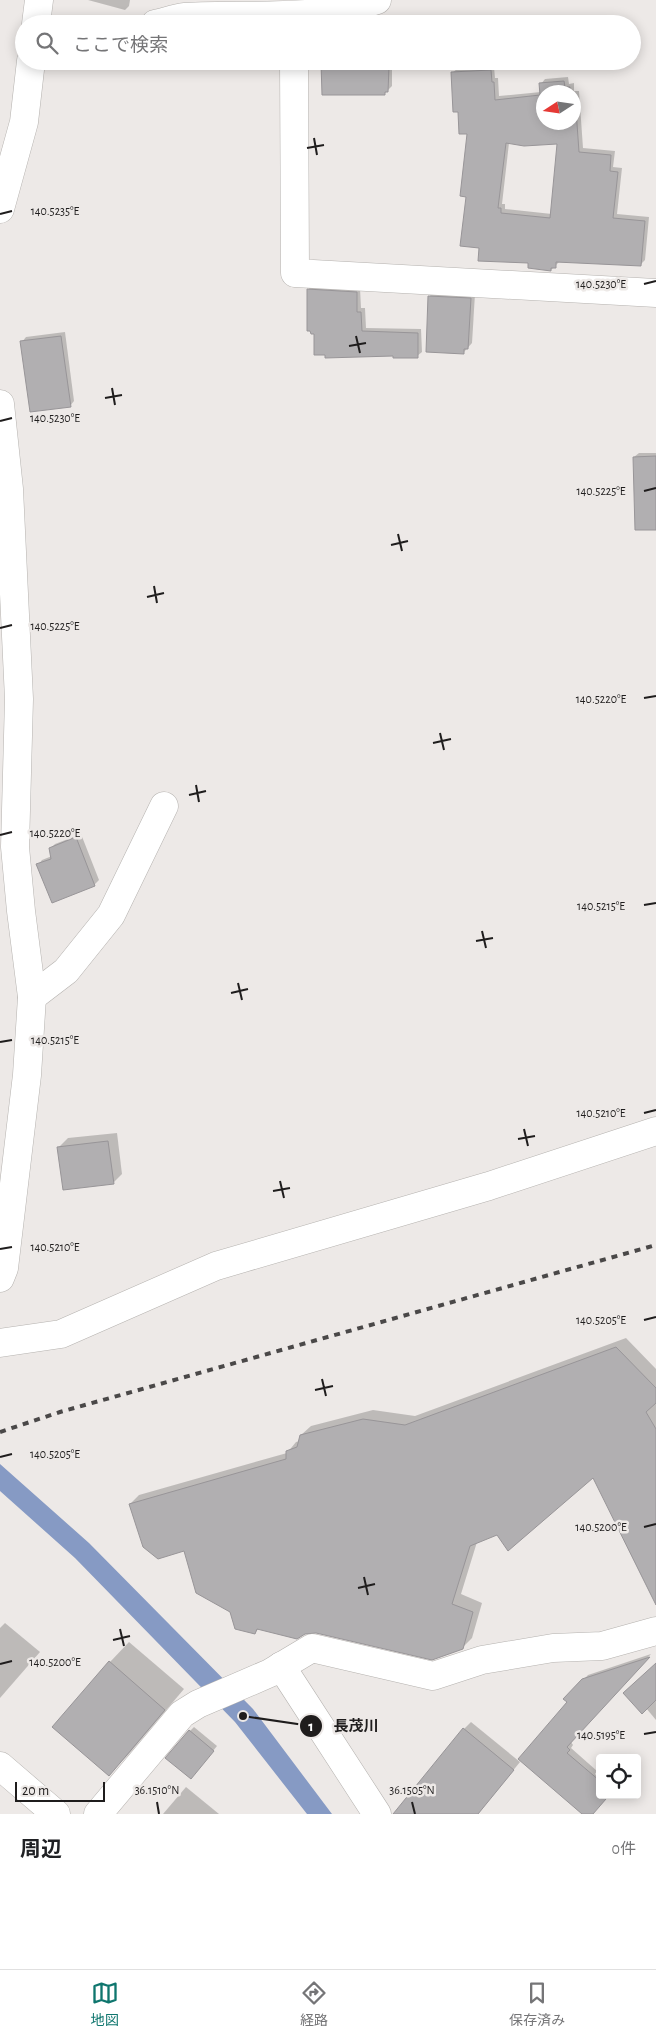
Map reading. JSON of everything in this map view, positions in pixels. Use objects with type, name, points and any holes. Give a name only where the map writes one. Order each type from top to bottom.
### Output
[{"type":"street","points":[[37,15],[39,0]]},
{"type":"street","points":[[316,15],[354,8],[376,0]]},
{"type":"street","points":[[0,209],[24,122],[29,70]]},
{"type":"street","points":[[294,70],[295,273],[656,292]]},
{"type":"street","points":[[0,404],[9,489],[19,699],[15,847],[32,996],[27,1075],[4,1268],[0,1278]]},
{"type":"street","points":[[32,996],[66,972],[111,915],[164,806]]},
{"type":"street","points":[[0,1343],[61,1334],[216,1266],[489,1186],[656,1131]]},
{"type":"street","points":[[98,1814],[182,1714],[198,1704],[275,1670],[312,1648],[433,1676],[482,1660],[553,1648],[602,1646],[656,1631]]},
{"type":"street","points":[[275,1670],[377,1814]]},
{"type":"street","points":[[0,1766],[56,1814]]},
{"type":"water","points":[[0,1464],[89,1543],[253,1709],[332,1814],[307,1814],[235,1722],[75,1558],[0,1491]]},
{"type":"building","points":[[321,70],[389,70],[388,92],[385,92],[385,95],[322,95]]},
{"type":"building","points":[[491,70],[495,100],[536,95],[536,130],[577,130],[579,152],[611,155],[610,171],[618,172],[613,218],[645,221],[641,266],[556,262],[556,268],[551,268],[551,271],[528,268],[528,263],[478,261],[479,248],[460,246],[466,197],[460,196],[467,134],[459,134],[458,112],[453,112],[451,72]],"holes":[[[506,143],[524,146],[557,144],[550,218],[501,213],[501,208],[498,208]]]},
{"type":"building","points":[[564,81],[565,85],[539,85],[539,83]]},
{"type":"building","points":[[307,289],[357,292],[357,312],[361,312],[362,331],[418,333],[418,358],[393,358],[393,356],[325,358],[325,355],[314,355],[314,334],[307,331]]},
{"type":"building","points":[[428,296],[471,298],[468,349],[464,349],[464,354],[426,352]]},
{"type":"building","points":[[61,336],[71,407],[30,412],[20,341]]},
{"type":"building","points":[[656,456],[656,530],[635,530],[633,457]]},
{"type":"building","points":[[76,837],[95,886],[52,903],[36,864],[51,859],[49,848]]},
{"type":"building","points":[[108,1141],[114,1184],[63,1190],[57,1147]]},
{"type":"building","points":[[616,1347],[656,1388],[656,1403],[646,1412],[656,1429],[656,1605],[593,1478],[508,1551],[497,1535],[470,1546],[452,1604],[473,1612],[463,1649],[432,1660],[316,1633],[305,1634],[297,1639],[257,1629],[255,1634],[235,1629],[230,1612],[196,1593],[184,1551],[158,1559],[143,1547],[129,1504],[286,1459],[286,1451],[297,1447],[300,1435],[363,1419],[405,1425]]},
{"type":"building","points":[[650,1657],[567,1747],[570,1750],[567,1753],[596,1778],[596,1799],[606,1799],[593,1814],[582,1814],[518,1759],[567,1702],[563,1699],[582,1679]]},
{"type":"building","points":[[109,1661],[165,1710],[109,1776],[52,1727]]},
{"type":"building","points":[[656,1663],[656,1700],[642,1714],[623,1693]]},
{"type":"building","points":[[463,1728],[514,1770],[478,1814],[393,1814]]},
{"type":"building","points":[[189,1730],[214,1751],[191,1779],[165,1758]]},
{"type":"railway","points":[[0,1432],[60,1412],[656,1245]]},
{"type":"place","name":"長茂川","points":[[243,1716]]}]
